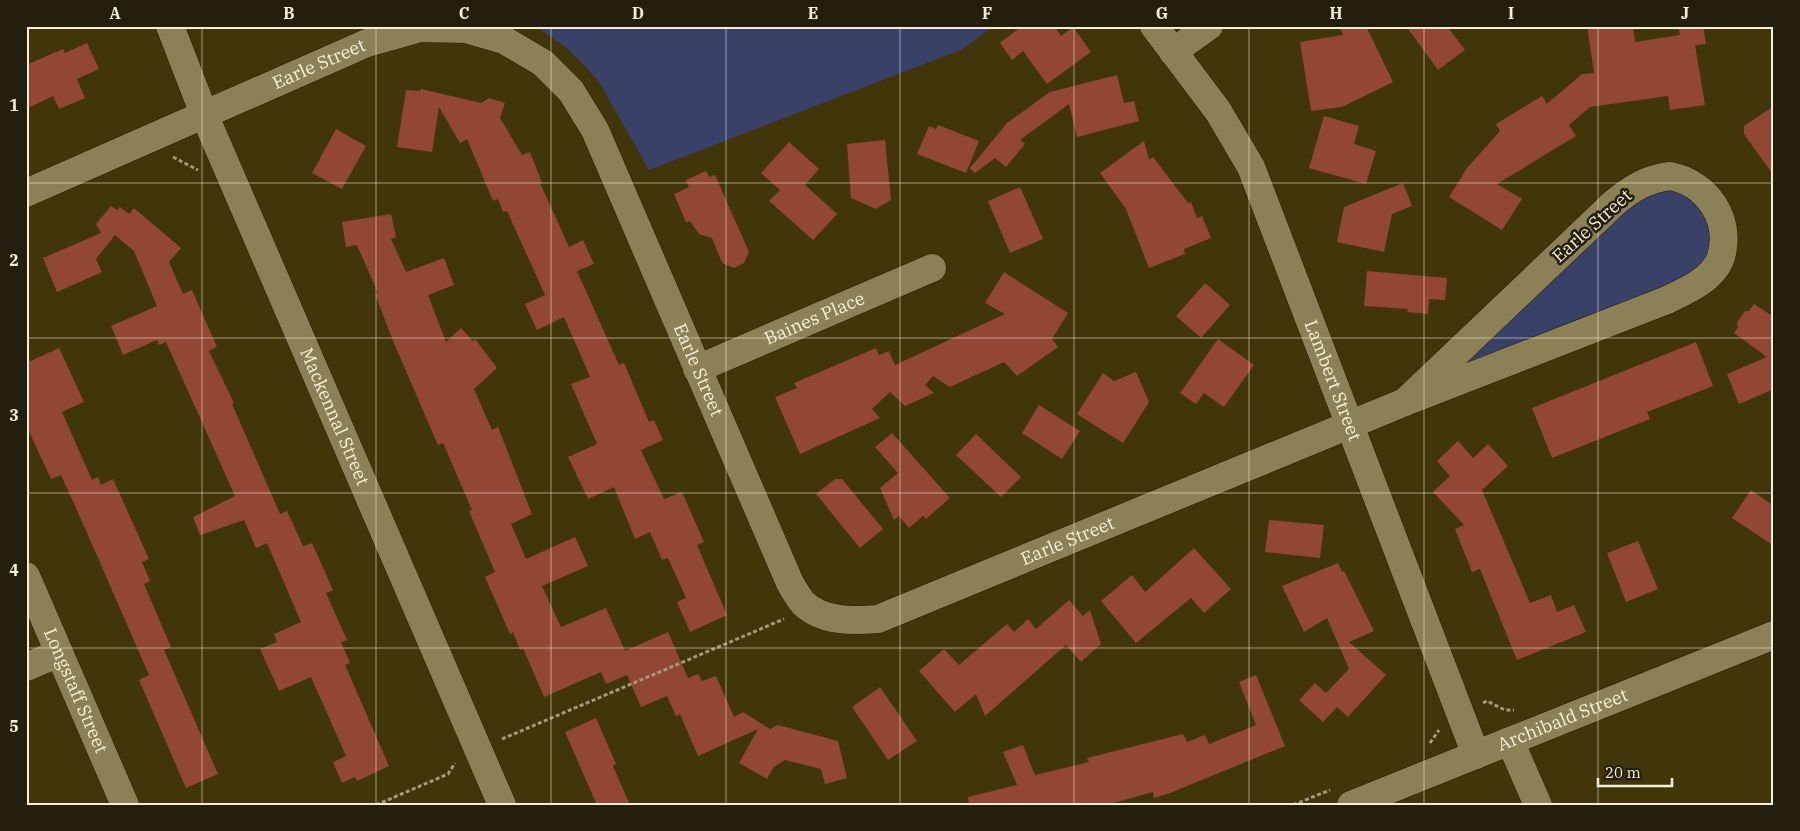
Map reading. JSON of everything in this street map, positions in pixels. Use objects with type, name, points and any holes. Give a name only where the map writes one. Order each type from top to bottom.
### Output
[{"type":"street","name":"Mackennal Street","points":[[170,26],[204,114],[502,805]]},
{"type":"street","name":"Lambert Street","points":[[1154,26],[1218,111],[1252,167],[1476,754]]},
{"type":"street","points":[[1173,52],[1209,26]]},
{"type":"street","name":"Earle Street","points":[[26,193],[367,43],[420,28],[466,29],[504,40],[543,62],[571,91],[595,130],[790,584],[804,604],[821,613],[848,622],[878,619],[1405,402],[1689,289],[1708,276],[1720,258],[1722,236],[1720,218],[1712,202],[1701,189],[1685,179],[1670,176],[1650,179],[1632,189],[1405,402]]},
{"type":"street","name":"Baines Place","points":[[697,369],[932,268]]},
{"type":"street","name":"Longstaff Street","points":[[26,576],[125,805]]},
{"type":"street","name":"Archibald Street","points":[[1351,805],[1774,635]]},
{"type":"street","points":[[26,667],[60,653]]},
{"type":"street","points":[[1510,741],[1538,805]]},
{"type":"path","points":[[376,805],[448,774],[458,758],[791,616]]},
{"type":"shaded area","points":[[535,26],[993,26],[963,49],[649,170],[598,80],[567,48]]},
{"type":"shaded area","points":[[1650,179],[1712,202],[1708,276],[1405,402]]},
{"type":"building","points":[[1022,26],[1054,26],[1061,36],[1073,27],[1091,52],[1047,84],[1023,51],[1012,60],[1000,43]]},
{"type":"building","points":[[1339,26],[1366,26],[1393,82],[1342,107],[1311,111],[1300,42],[1343,35]]},
{"type":"building","points":[[1406,26],[1447,26],[1465,50],[1438,70]]},
{"type":"building","points":[[1587,26],[1633,26],[1635,42],[1680,35],[1678,26],[1703,26],[1706,44],[1695,45],[1705,105],[1670,110],[1668,96],[1590,107],[1569,125],[1576,136],[1497,184],[1522,199],[1502,230],[1449,197],[1467,168],[1500,131],[1496,124],[1542,96],[1547,104],[1582,74],[1594,73]]},
{"type":"building","points":[[87,43],[99,69],[77,79],[85,98],[59,109],[53,96],[26,109],[26,65],[63,49],[65,53]]},
{"type":"building","points":[[1117,75],[1124,103],[1134,101],[1139,121],[1077,137],[1069,104],[1020,140],[1025,144],[1006,167],[995,158],[975,173],[970,168],[1007,123],[1050,92]]},
{"type":"building","points":[[421,89],[481,103],[489,98],[505,103],[500,118],[522,155],[530,152],[542,183],[540,183],[569,247],[583,240],[594,264],[577,271],[619,365],[624,363],[649,422],[654,420],[663,440],[641,450],[664,499],[682,492],[704,542],[697,545],[727,615],[690,632],[677,602],[686,598],[668,558],[662,560],[650,532],[635,539],[614,487],[588,499],[568,457],[597,444],[571,384],[590,377],[564,317],[537,330],[525,304],[545,295],[507,211],[503,212],[498,199],[493,201],[467,139],[460,143],[439,107],[432,152],[397,147],[406,90],[420,91]]},
{"type":"building","points":[[1774,106],[1774,176],[1744,134],[1744,126]]},
{"type":"building","points":[[1324,116],[1359,126],[1354,144],[1376,151],[1366,184],[1309,168]]},
{"type":"building","points":[[938,125],[979,141],[966,173],[917,154],[929,126],[936,129]]},
{"type":"building","points":[[336,129],[366,146],[342,189],[312,173]]},
{"type":"building","points":[[885,140],[891,200],[876,209],[851,198],[847,144]]},
{"type":"building","points":[[1144,141],[1149,160],[1153,157],[1188,203],[1191,202],[1197,218],[1202,216],[1211,238],[1184,249],[1185,254],[1149,268],[1126,209],[1100,173]]},
{"type":"building","points":[[789,142],[819,169],[805,185],[837,214],[813,240],[769,201],[780,190],[761,173]]},
{"type":"building","points":[[706,171],[709,177],[715,175],[749,252],[744,263],[734,268],[722,263],[712,238],[699,234],[690,221],[686,222],[674,194],[689,187],[686,180]]},
{"type":"building","points":[[1403,183],[1412,206],[1392,214],[1384,252],[1337,242],[1344,207]]},
{"type":"building","points":[[1020,187],[1043,239],[1010,253],[988,201]]},
{"type":"building","points":[[111,206],[117,210],[120,207],[129,214],[134,208],[181,248],[169,262],[183,294],[192,290],[217,347],[209,351],[234,403],[232,404],[280,514],[287,511],[303,546],[312,543],[333,590],[326,593],[347,640],[341,642],[350,663],[345,665],[389,766],[357,781],[355,777],[342,783],[333,762],[346,756],[311,677],[279,691],[260,649],[277,642],[274,634],[301,622],[267,543],[256,548],[244,520],[200,535],[193,517],[235,496],[166,342],[159,345],[157,340],[123,355],[111,326],[157,306],[134,251],[115,235],[96,259],[102,272],[57,292],[43,258],[101,233],[96,224]]},
{"type":"building","points":[[391,214],[396,237],[391,239],[406,272],[444,258],[454,285],[428,295],[446,342],[461,328],[473,341],[475,339],[497,368],[474,389],[492,430],[498,427],[532,514],[511,524],[526,559],[575,537],[588,566],[542,586],[561,627],[606,608],[625,651],[668,632],[688,678],[698,674],[702,681],[716,676],[734,717],[743,712],[770,729],[778,725],[838,741],[847,778],[825,784],[821,769],[785,760],[774,767],[767,779],[739,763],[758,729],[698,756],[680,714],[676,716],[667,696],[641,707],[627,675],[606,684],[601,672],[544,697],[523,648],[520,650],[513,632],[510,634],[485,577],[495,572],[469,511],[472,510],[443,443],[438,445],[393,341],[375,294],[378,293],[357,245],[346,247],[342,222]]},
{"type":"building","points":[[1367,271],[1447,278],[1445,300],[1429,299],[1428,314],[1407,312],[1408,309],[1364,306]]},
{"type":"building","points":[[1004,272],[1068,313],[1052,339],[1058,347],[1017,376],[1004,362],[950,387],[933,376],[925,385],[934,393],[905,406],[890,392],[872,409],[880,418],[800,454],[775,397],[797,388],[794,383],[876,348],[879,355],[889,351],[895,365],[1005,314],[985,303]]},
{"type":"building","points":[[1205,283],[1230,305],[1201,338],[1176,316]]},
{"type":"building","points":[[1754,304],[1774,317],[1774,389],[1739,404],[1727,374],[1767,357],[1734,333],[1738,327],[1737,323],[1745,311],[1749,311]]},
{"type":"building","points":[[1218,339],[1254,365],[1224,407],[1204,393],[1196,404],[1180,393]]},
{"type":"building","points":[[1696,342],[1713,386],[1647,412],[1650,419],[1552,458],[1532,408]]},
{"type":"building","points":[[59,348],[84,402],[62,412],[92,480],[98,477],[101,485],[113,479],[149,559],[142,562],[150,581],[144,584],[171,647],[164,650],[218,774],[186,788],[139,680],[149,675],[88,535],[61,475],[51,479],[26,425],[26,363]]},
{"type":"building","points":[[1136,372],[1149,402],[1123,443],[1077,414],[1103,373],[1114,381]]},
{"type":"building","points":[[1039,405],[1080,431],[1062,459],[1022,433]]},
{"type":"building","points":[[892,433],[950,498],[926,519],[923,516],[909,528],[899,516],[894,520],[880,488],[898,473],[875,447]]},
{"type":"building","points":[[976,434],[1021,477],[1001,497],[956,455]]},
{"type":"building","points":[[1458,441],[1473,458],[1488,444],[1508,466],[1482,490],[1530,603],[1551,595],[1557,612],[1574,605],[1586,632],[1517,660],[1480,569],[1472,572],[1455,529],[1464,525],[1433,492],[1450,476],[1437,461]]},
{"type":"building","points":[[835,479],[842,479],[883,529],[860,548],[816,494]]},
{"type":"building","points":[[1751,490],[1774,506],[1774,546],[1732,518]]},
{"type":"building","points":[[1269,520],[1324,525],[1320,558],[1265,552]]},
{"type":"building","points":[[1638,541],[1658,589],[1626,602],[1607,553]]},
{"type":"building","points":[[1194,548],[1231,589],[1204,613],[1191,598],[1136,643],[1101,601],[1132,575],[1145,592]]},
{"type":"building","points":[[1338,563],[1342,572],[1344,571],[1374,631],[1349,642],[1386,675],[1348,717],[1337,707],[1323,722],[1299,700],[1315,683],[1326,693],[1349,669],[1327,618],[1304,632],[1282,586]]},
{"type":"building","points":[[1069,600],[1083,616],[1090,610],[1101,644],[1081,662],[1066,645],[985,716],[976,694],[955,712],[919,671],[944,649],[959,665],[1007,624],[1014,632],[1028,619],[1036,629]]},
{"type":"building","points":[[1256,675],[1285,746],[1154,798],[1153,792],[1106,805],[969,805],[968,797],[1017,785],[1003,752],[1023,745],[1035,775],[1089,762],[1087,758],[1183,734],[1187,742],[1205,735],[1209,744],[1256,725],[1239,682]]},
{"type":"building","points":[[880,687],[917,741],[888,760],[852,707]]},
{"type":"building","points":[[596,718],[616,764],[613,766],[630,805],[597,805],[565,732]]}]
